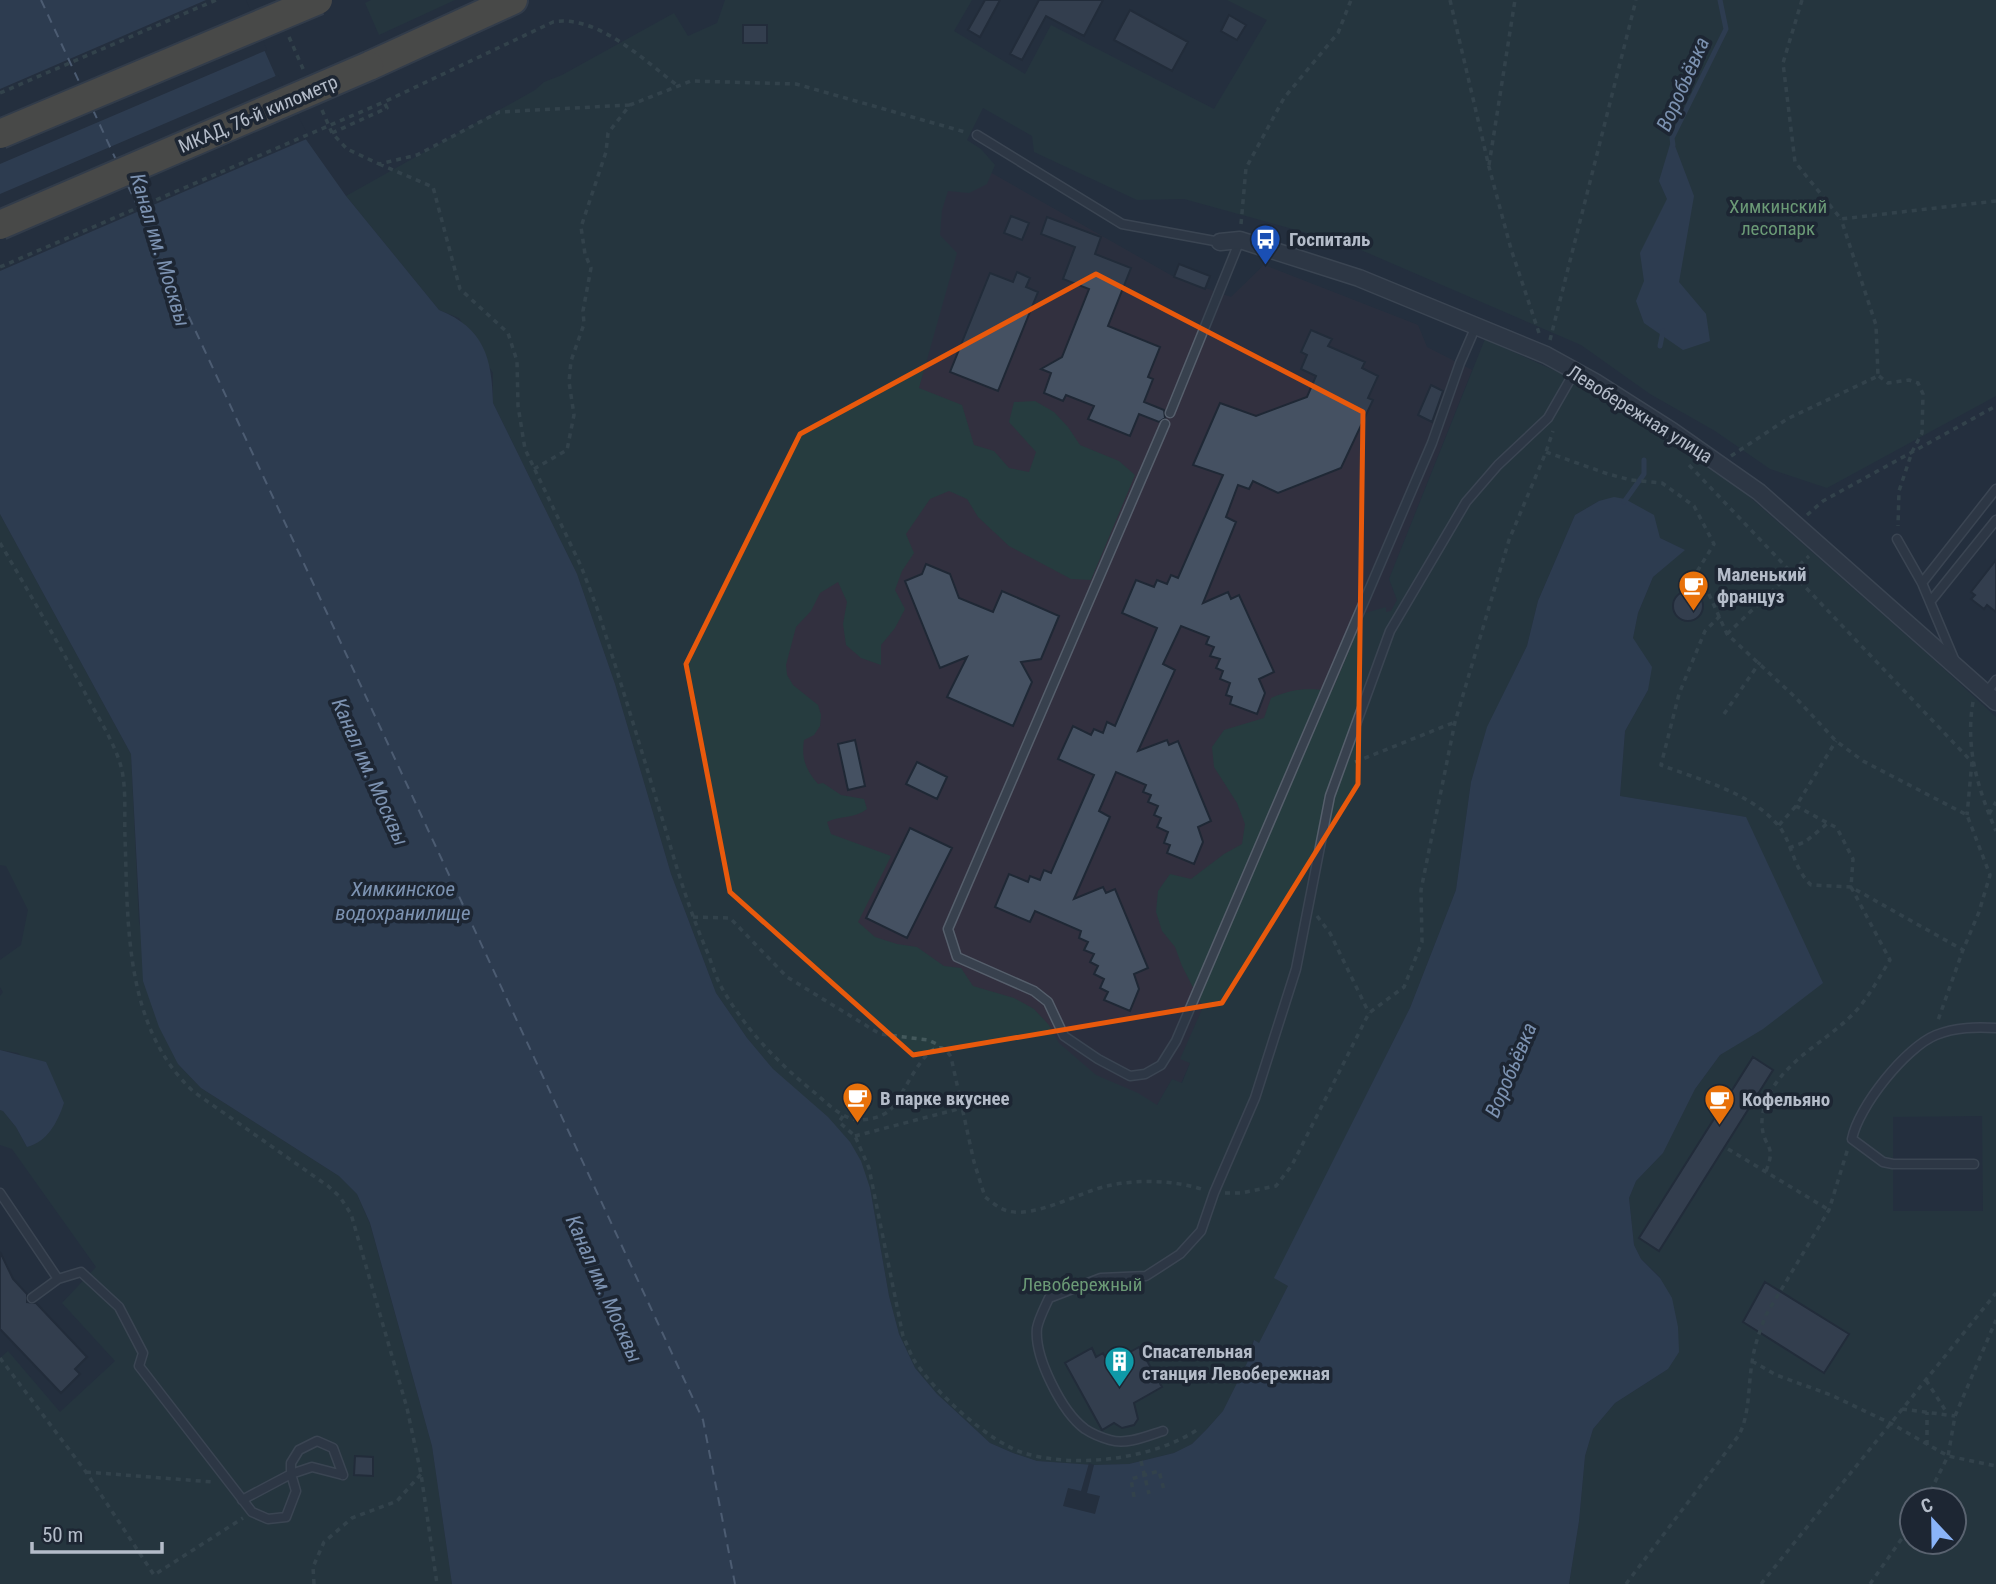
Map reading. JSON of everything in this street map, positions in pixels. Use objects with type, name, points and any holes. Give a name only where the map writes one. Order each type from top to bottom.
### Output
[{"type":"highway","points":[[0,134],[318,0]]},
{"type":"highway","name":"МКАД, 76-й километр","points":[[0,225],[369,66],[513,0]]},
{"type":"street","name":"Левобережная улица","points":[[1220,242],[1240,240],[1359,278],[1546,355],[1575,371],[1650,417],[1759,492],[1958,668],[1989,691]]},
{"type":"lane","points":[[977,135],[1122,224],[1220,242]]},
{"type":"lane","points":[[1170,413],[1240,240]]},
{"type":"lane","points":[[1165,424],[948,929],[957,957],[1034,991],[1048,1002],[1064,1036],[1129,1076],[1145,1074],[1161,1065],[1176,1041],[1432,443],[1476,326]]},
{"type":"lane","points":[[1163,1431],[1135,1440],[1112,1441],[1084,1429],[1066,1407],[1045,1373],[1037,1346],[1037,1327],[1049,1298],[1101,1278],[1146,1276],[1180,1254],[1201,1231],[1259,1085],[1296,970],[1330,796],[1390,631],[1466,502],[1498,465],[1548,418],[1575,371]]},
{"type":"lane","points":[[1922,583],[1996,489]]},
{"type":"lane","points":[[1930,602],[1996,520]]},
{"type":"lane","points":[[1897,539],[1922,583],[1958,668]]},
{"type":"lane","points":[[1975,1164],[1883,1162],[1852,1139],[1854,1126],[1873,1096],[1920,1043],[1934,1035],[1974,1027],[1996,1028]]},
{"type":"lane","points":[[0,1193],[58,1279]]},
{"type":"lane","points":[[32,1298],[58,1279],[81,1272],[119,1307],[143,1353],[139,1366],[242,1500],[252,1512],[268,1519],[286,1517],[296,1491],[291,1474],[291,1463],[299,1450],[317,1441],[333,1448],[343,1475],[312,1467],[291,1474],[242,1500]]},
{"type":"path","points":[[0,93],[216,0]]},
{"type":"path","points":[[1240,240],[1246,168],[1284,98],[1338,33],[1352,0]]},
{"type":"path","points":[[1450,0],[1511,249],[1546,355]]},
{"type":"path","points":[[1489,167],[1515,0]]},
{"type":"path","points":[[1546,355],[1636,0]]},
{"type":"path","points":[[1802,0],[1783,63],[1795,162],[1841,219],[1876,325],[1878,376]]},
{"type":"path","points":[[0,267],[384,102],[553,22],[563,20],[593,27],[623,44],[678,86]]},
{"type":"path","points":[[288,36],[305,73]]},
{"type":"path","points":[[379,164],[416,155],[499,112],[630,105],[691,81],[796,84],[977,135]]},
{"type":"path","points":[[332,134],[387,108],[384,102]]},
{"type":"path","points":[[534,469],[567,450],[574,415],[569,382],[571,361],[584,324],[583,311],[591,268],[585,254],[581,227],[606,152],[608,133],[630,105]]},
{"type":"path","points":[[321,109],[332,134],[346,149],[433,187],[460,289],[509,333],[517,361],[517,406],[525,449],[581,566],[597,608],[693,917],[722,989],[752,1033],[778,1062],[844,1116],[858,1120],[878,1117],[890,1110],[900,1099],[925,1055],[933,1048],[941,1046]]},
{"type":"path","points":[[1841,219],[1996,201]]},
{"type":"path","points":[[1738,449],[1787,419],[1878,376]]},
{"type":"path","points":[[1878,376],[1888,383],[1909,380],[1918,383],[1923,394],[1922,433],[1912,452],[1899,491],[1897,539]]},
{"type":"path","points":[[1797,527],[1809,512],[1823,501],[1996,406]]},
{"type":"path","points":[[693,917],[730,918],[788,977],[880,1034],[928,1040],[947,1050],[951,1057],[974,1162],[985,1197],[1009,1211],[1028,1212],[1123,1183],[1193,1186],[1214,1193],[1241,1193],[1276,1186],[1292,1165],[1369,1013],[1404,987],[1422,942],[1421,890],[1455,722],[1509,540],[1546,453],[1553,429]]},
{"type":"path","points":[[1546,453],[1631,480],[1662,483],[1694,506],[1714,544],[1698,570],[1727,634],[1760,662],[1836,741],[1863,761],[1967,815]]},
{"type":"path","points":[[1683,458],[1972,762],[1996,831]]},
{"type":"path","points":[[0,542],[52,632],[121,765],[127,914],[134,972],[142,1009],[153,1034],[180,1078],[194,1091],[328,1186],[340,1196],[351,1214],[407,1408],[421,1474],[437,1584]]},
{"type":"path","points":[[1727,634],[1810,555]]},
{"type":"path","points":[[1720,616],[1705,631],[1688,672],[1661,765],[1740,796],[1779,825],[1801,876],[1811,885],[1851,887],[1963,950]]},
{"type":"path","points":[[1724,714],[1760,662]]},
{"type":"path","points":[[1934,1035],[1990,875],[1967,815],[1972,762],[1969,734],[1973,701],[1989,691]]},
{"type":"path","points":[[1340,768],[1455,722]]},
{"type":"path","points":[[1779,825],[1796,806],[1836,741]]},
{"type":"path","points":[[1989,814],[1996,802]]},
{"type":"path","points":[[1766,1171],[1772,1149],[1762,1126],[1764,1107],[1774,1086],[1791,1065],[1849,1018],[1863,1003],[1890,960],[1851,887],[1853,859],[1837,828],[1796,806]]},
{"type":"path","points":[[1789,848],[1805,842],[1828,823]]},
{"type":"path","points":[[1308,905],[1330,933],[1369,1013]]},
{"type":"path","points":[[855,1136],[962,1108]]},
{"type":"path","points":[[844,1116],[839,1122],[855,1136],[869,1168],[903,1336],[913,1359],[925,1375],[958,1409],[996,1439],[1023,1453],[1060,1458],[1094,1460],[1140,1453],[1172,1444],[1199,1428]]},
{"type":"path","points":[[1626,1584],[1739,1435],[1744,1425],[1752,1361],[1759,1332],[1766,1315],[1829,1210],[1842,1161],[1852,1139]]},
{"type":"path","points":[[1728,1149],[1829,1210]]},
{"type":"path","points":[[1761,1584],[1996,1293]]},
{"type":"path","points":[[1933,1486],[1948,1455],[1955,1416],[1996,1320]]},
{"type":"path","points":[[0,1358],[86,1472],[155,1575],[252,1512]]},
{"type":"path","points":[[1752,1361],[1776,1375],[1831,1395],[1892,1424],[1948,1455],[1996,1466]]},
{"type":"path","points":[[1926,1380],[1947,1413]]},
{"type":"path","points":[[1902,1409],[1955,1416]]},
{"type":"path","points":[[1927,1412],[1927,1445]]},
{"type":"path","points":[[1141,1461],[1149,1494]]},
{"type":"path","points":[[1135,1497],[1130,1479],[1159,1471],[1164,1490]]},
{"type":"path","points":[[86,1472],[230,1483]]},
{"type":"path","points":[[314,1584],[313,1567],[324,1542],[352,1518],[397,1501],[421,1474]]},
{"type":"path","points":[[1870,1584],[1898,1544]]},
{"type":"highlighted area","points":[[1096,274],[1363,412],[1358,784],[1222,1003],[913,1055],[730,892],[686,664],[800,434]]},
{"type":"shaded area","points":[[622,166],[988,171],[1174,277],[1231,297],[1264,265],[1418,325],[1427,347],[1472,370],[1389,579],[1397,600],[1274,844],[1181,1058],[1190,1063],[1181,1083],[1172,1079],[1150,1117],[820,943]]},
{"type":"green space","points":[[371,0],[455,0],[379,35],[365,3]]},
{"type":"green space","points":[[725,0],[972,0],[954,31],[1025,74],[1051,25],[1214,109],[1267,20],[1227,0],[1996,0],[1996,396],[1827,488],[1770,469],[1715,431],[1650,394],[1581,345],[1347,244],[1184,199],[1137,200],[1034,152],[1032,136],[983,108],[967,140],[981,149],[995,165],[987,184],[969,193],[948,191],[942,210],[940,235],[957,253],[919,388],[962,405],[974,445],[994,451],[1009,468],[1029,472],[1036,452],[1009,422],[1014,402],[1035,401],[1054,412],[1080,445],[1119,461],[1135,475],[1091,580],[1071,579],[1009,546],[978,517],[967,499],[949,491],[930,499],[906,534],[914,553],[902,571],[895,590],[905,609],[895,628],[881,645],[881,665],[861,658],[846,645],[843,624],[847,602],[838,582],[820,593],[811,611],[796,627],[786,665],[787,675],[793,685],[818,705],[821,715],[820,726],[814,735],[804,740],[803,753],[808,769],[818,784],[823,783],[841,795],[864,799],[867,809],[827,822],[831,834],[891,856],[858,922],[875,937],[917,947],[944,966],[961,968],[973,986],[1014,998],[1034,1009],[1049,1025],[1059,1043],[1096,1075],[1138,1093],[1157,1105],[1172,1079],[1182,1083],[1190,1063],[1180,1059],[1203,1007],[1175,947],[1162,931],[1156,912],[1158,891],[1170,874],[1191,879],[1242,844],[1245,824],[1237,803],[1214,767],[1212,747],[1224,730],[1264,718],[1271,698],[1301,690],[1332,691],[1365,613],[1386,607],[1386,612],[1391,611],[1397,600],[1389,579],[1485,339],[1591,387],[1702,460],[1743,491],[1996,717],[1996,1584],[1569,1584],[1579,1521],[1585,1456],[1593,1429],[1615,1403],[1668,1369],[1660,1277],[1641,1259],[1634,1245],[1629,1198],[1636,1181],[1663,1153],[1695,1089],[1720,1055],[1736,1043],[1746,817],[1620,796],[1625,731],[1648,690],[1633,638],[1638,613],[1653,577],[1684,550],[1599,501],[1575,515],[1538,601],[1527,646],[1487,728],[1471,782],[1456,890],[1410,1008],[1275,1278],[1288,1286],[1259,1343],[1253,1341],[1248,1361],[1223,1411],[1192,1444],[1174,1453],[1129,1464],[1094,1465],[1037,1461],[990,1443],[937,1394],[915,1368],[899,1334],[889,1296],[870,1188],[747,1038],[716,993],[671,874],[615,684],[577,574],[493,403],[493,373],[459,318],[439,310],[346,196],[535,90],[544,82],[562,75],[674,13],[688,36],[717,23]],"holes":[[[1982,1116],[1983,1211],[1893,1211],[1893,1117]]]},
{"type":"green space","points":[[0,514],[131,754],[139,922],[178,1064],[201,1088],[339,1176],[357,1194],[370,1224],[432,1446],[452,1584],[0,1584],[0,1358],[8,1351],[60,1412],[115,1361],[62,1303],[96,1267],[12,1149],[0,1145],[0,1110],[16,1127],[27,1147],[64,1104],[54,1085],[18,1053],[0,1050],[0,996],[3,992],[0,987],[0,960],[21,945],[28,910],[6,866],[0,865]]},
{"type":"water","name":"Химкинское водохранилище","points":[[0,0],[242,0],[300,131],[346,196],[439,310],[466,326],[476,335],[482,346],[490,372],[493,403],[577,574],[615,684],[671,874],[716,993],[747,1038],[773,1069],[828,1117],[850,1142],[861,1161],[870,1188],[889,1296],[899,1334],[915,1368],[937,1394],[990,1443],[1037,1461],[1094,1465],[1129,1464],[1174,1453],[1192,1444],[1223,1411],[1248,1361],[1254,1340],[1259,1343],[1288,1286],[1274,1278],[1410,1008],[1456,890],[1471,782],[1487,727],[1527,646],[1538,601],[1575,515],[1599,501],[1614,497],[1625,499],[1654,515],[1660,538],[1685,550],[1653,577],[1638,613],[1633,638],[1652,667],[1648,690],[1625,731],[1620,796],[1746,817],[1823,983],[1763,1029],[1720,1055],[1695,1089],[1663,1153],[1636,1181],[1629,1198],[1634,1245],[1641,1259],[1660,1278],[1672,1298],[1678,1327],[1679,1352],[1668,1369],[1615,1403],[1593,1429],[1585,1456],[1579,1521],[1569,1584],[452,1584],[432,1446],[370,1223],[357,1194],[339,1176],[201,1088],[178,1064],[159,1027],[143,981],[131,754],[0,514]]},
{"type":"water","points":[[1672,138],[1694,196],[1679,282],[1706,314],[1710,341],[1683,350],[1644,323],[1636,301],[1644,281],[1640,253],[1667,199],[1659,181]]},
{"type":"water","points":[[0,1050],[46,1062],[64,1103],[46,1136],[27,1147],[16,1127],[0,1110]]},
{"type":"pier","points":[[206,0],[246,0],[267,50],[0,164],[0,89]]},
{"type":"pier","points":[[278,75],[309,138],[0,271],[0,194]]},
{"type":"pier","points":[[1089,1463],[1094,1465],[1087,1493],[1100,1496],[1095,1514],[1063,1506],[1068,1488],[1081,1491]]},
{"type":"building","points":[[985,0],[1000,0],[980,37],[968,30]]},
{"type":"building","points":[[1039,0],[1103,0],[1084,36],[1046,16],[1022,60],[1010,54]]},
{"type":"building","points":[[1130,10],[1188,42],[1172,71],[1114,40]]},
{"type":"building","points":[[1229,15],[1246,25],[1237,40],[1221,31]]},
{"type":"building","points":[[743,25],[767,25],[767,43],[743,43]]},
{"type":"building","points":[[1011,216],[1029,223],[1022,240],[1004,233]]},
{"type":"building","points":[[1047,217],[1101,237],[1095,254],[1131,268],[1108,326],[1160,347],[1148,377],[1153,379],[1144,402],[1164,410],[1165,418],[1159,422],[1139,414],[1130,436],[1088,419],[1094,406],[1066,395],[1063,401],[1044,393],[1051,373],[1041,369],[1062,357],[1089,289],[1063,279],[1075,247],[1041,234]]},
{"type":"building","points":[[1179,264],[1210,276],[1205,289],[1174,277]]},
{"type":"building","points":[[1017,272],[1030,278],[1026,287],[1038,292],[998,391],[950,372],[990,273],[1013,282]]},
{"type":"building","points":[[1311,330],[1332,339],[1328,346],[1365,362],[1362,368],[1378,376],[1368,398],[1373,400],[1341,468],[1278,493],[1253,481],[1249,489],[1238,485],[1226,517],[1236,522],[1203,603],[1228,592],[1231,599],[1239,595],[1274,672],[1259,679],[1265,693],[1257,714],[1230,704],[1232,697],[1226,695],[1230,683],[1220,679],[1223,671],[1216,668],[1220,659],[1210,656],[1214,647],[1206,644],[1209,637],[1181,626],[1163,664],[1175,670],[1138,751],[1167,740],[1169,745],[1178,741],[1211,821],[1198,827],[1203,842],[1194,864],[1167,853],[1170,845],[1164,843],[1168,832],[1157,827],[1161,818],[1154,815],[1158,806],[1148,802],[1151,795],[1143,792],[1146,785],[1116,772],[1099,811],[1110,817],[1074,899],[1103,887],[1106,893],[1115,889],[1148,968],[1134,974],[1139,989],[1130,1011],[1104,1000],[1108,992],[1100,988],[1104,979],[1094,974],[1098,966],[1090,962],[1094,954],[1084,950],[1088,942],[1079,938],[1081,931],[1035,911],[1030,922],[995,907],[1009,874],[1028,882],[1030,876],[1040,880],[1044,870],[1051,873],[1094,775],[1058,759],[1073,726],[1091,735],[1094,729],[1103,733],[1107,722],[1115,726],[1157,628],[1122,613],[1136,580],[1154,587],[1157,580],[1167,584],[1171,575],[1178,578],[1223,475],[1193,465],[1220,403],[1256,416],[1307,397],[1316,376],[1301,369],[1307,355],[1301,352]]},
{"type":"building","points":[[1431,385],[1443,391],[1432,422],[1418,415]]},
{"type":"building","points":[[1996,560],[1996,612],[1987,605],[1984,609],[1971,599],[1975,595],[1971,592]]},
{"type":"building","points":[[926,564],[950,574],[959,598],[993,612],[1002,591],[1059,616],[1041,659],[1021,662],[1032,682],[1013,726],[947,697],[967,657],[940,668],[905,581],[922,574]]},
{"type":"building","points":[[1688,591],[1699,595],[1703,606],[1699,617],[1688,621],[1677,617],[1673,606],[1677,595]]},
{"type":"building","points":[[855,740],[865,786],[848,790],[838,744]]},
{"type":"building","points":[[917,762],[947,777],[937,799],[906,784]]},
{"type":"building","points":[[910,828],[952,848],[907,938],[866,918]]},
{"type":"building","points":[[1753,1057],[1773,1070],[1659,1251],[1639,1238]]},
{"type":"building","points":[[0,1252],[13,1279],[27,1294],[27,1302],[36,1303],[87,1357],[75,1369],[80,1374],[61,1393],[0,1329]]},
{"type":"building","points":[[1765,1282],[1849,1334],[1824,1373],[1743,1322]]},
{"type":"building","name":"Спасательная станция Левобережная","points":[[1139,1347],[1162,1387],[1134,1403],[1138,1419],[1134,1425],[1122,1428],[1114,1423],[1102,1430],[1065,1363],[1092,1348],[1096,1357],[1103,1353],[1109,1364]]},
{"type":"building","points":[[355,1456],[373,1457],[373,1476],[354,1475]]},
{"type":"waterway","name":"Воробьёвка","points":[[1673,145],[1672,138],[1726,29],[1720,0]]},
{"type":"waterway","name":"Воробьёвка","points":[[1660,346],[1663,331]]},
{"type":"waterway","name":"Воробьёвка","points":[[1624,502],[1644,474],[1644,460]]},
{"type":"ferry route","points":[[41,0],[81,86]]},
{"type":"ferry route","points":[[93,110],[117,162]]},
{"type":"ferry route","points":[[128,186],[703,1420],[735,1584]]},
{"type":"place","name":"Госпиталь","points":[[1266,266]]},
{"type":"place","name":"Маленький француз","points":[[1694,612]]},
{"type":"place","name":"В парке вкуснее","points":[[857,1125]]},
{"type":"place","name":"Кофельяно","points":[[1719,1126]]},
{"type":"place","name":"Спасательная станция Левобережная","points":[[1119,1389]]},
{"type":"park label","name":"Химкинский лесопарк","points":[[1778,217]]},
{"type":"park label","name":"Левобережный","points":[[1082,1284]]},
{"type":"water label","name":"Канал им. Москвы","points":[[160,250]]},
{"type":"water label","name":"Канал им. Москвы","points":[[370,772]]},
{"type":"water label","name":"Канал им. Москвы","points":[[604,1289]]}]
